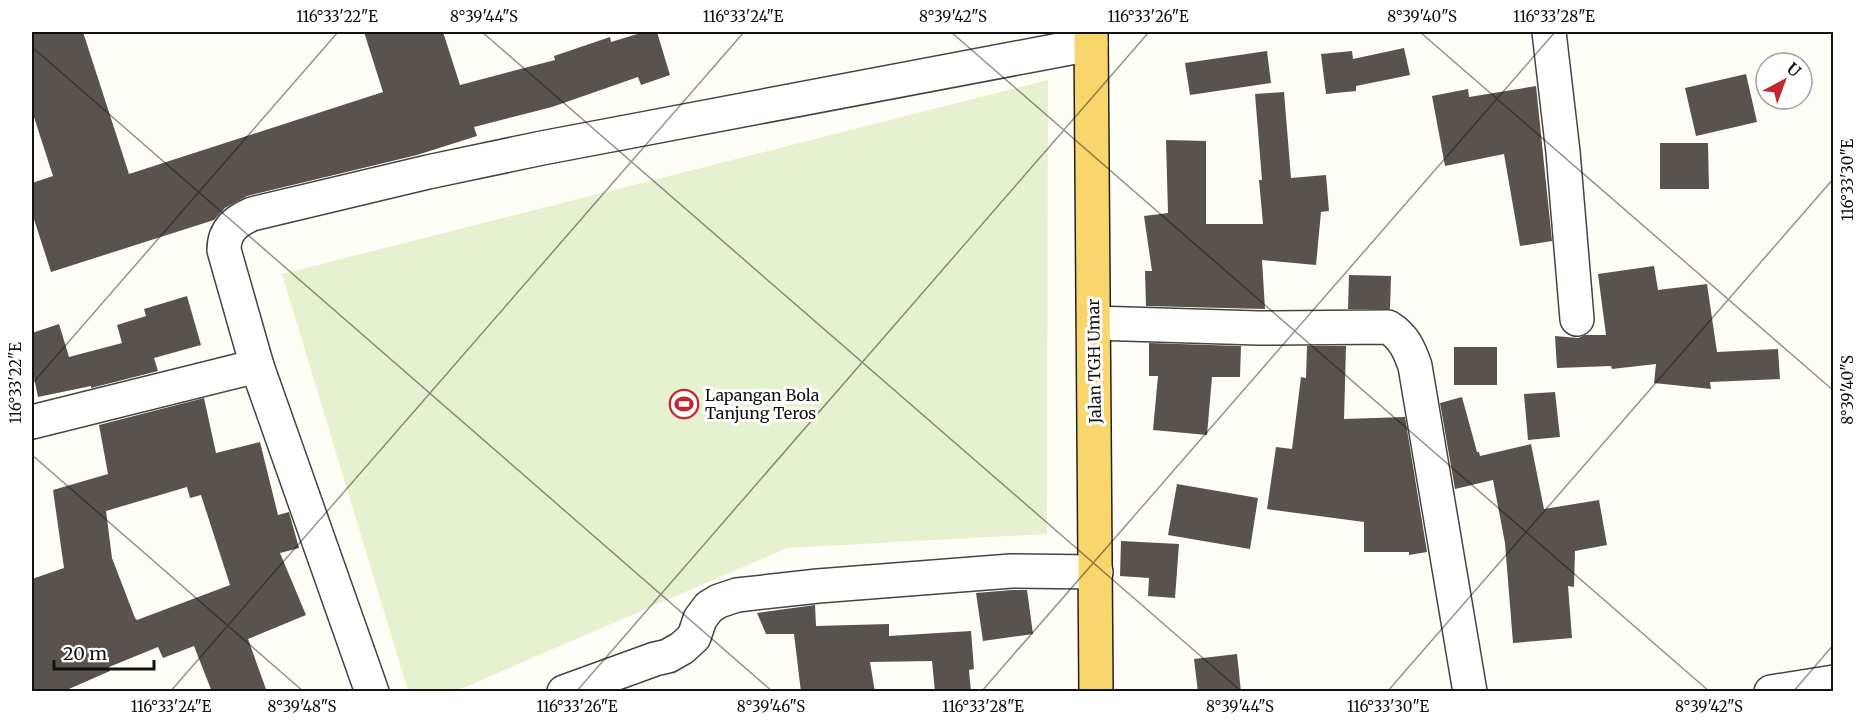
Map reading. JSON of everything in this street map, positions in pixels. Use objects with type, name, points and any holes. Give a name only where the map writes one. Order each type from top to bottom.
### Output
[{"type":"main road","name":"Jalan TGH Umar","points":[[1091,38],[1096,692]]},
{"type":"street","points":[[1549,32],[1563,152],[1577,319]]},
{"type":"street","points":[[372,692],[257,366],[224,250],[226,236],[232,226],[252,214],[417,174],[1091,38]]},
{"type":"street","points":[[1094,323],[1258,328],[1388,327],[1398,333],[1408,346],[1415,366],[1470,692]]},
{"type":"street","points":[[32,422],[257,366]]},
{"type":"street","points":[[564,692],[668,656],[682,648],[694,637],[700,619],[709,607],[737,595],[818,586],[1011,571],[1096,572]]},
{"type":"street","points":[[1771,692],[1833,682]]},
{"type":"green space","name":"Lapangan Bola Tanjung Teros","points":[[1048,80],[1047,534],[787,548],[456,691],[408,691],[282,274]]},
{"type":"building","points":[[32,32],[83,32],[129,174],[383,92],[364,32],[443,32],[460,85],[555,60],[554,56],[610,37],[611,42],[644,32],[657,32],[670,75],[641,85],[638,77],[552,107],[474,127],[477,136],[417,155],[247,196],[225,208],[214,220],[51,272],[32,213],[32,183],[53,176],[32,111]]},
{"type":"building","points":[[1404,48],[1410,75],[1356,86],[1356,91],[1326,94],[1321,54],[1352,51],[1353,59]]},
{"type":"building","points":[[1267,51],[1271,83],[1190,95],[1185,63]]},
{"type":"building","points":[[1746,74],[1757,122],[1696,136],[1685,88]]},
{"type":"building","points":[[1536,86],[1552,241],[1520,246],[1504,154],[1445,166],[1432,96],[1468,89],[1469,97]]},
{"type":"building","points":[[1284,92],[1291,178],[1326,175],[1329,211],[1321,212],[1316,265],[1262,260],[1265,309],[1146,306],[1145,271],[1152,271],[1144,216],[1168,213],[1166,140],[1206,141],[1206,224],[1263,224],[1255,94]]},
{"type":"building","points":[[1660,143],[1708,143],[1709,189],[1660,189]]},
{"type":"building","points":[[1654,266],[1658,290],[1707,284],[1717,352],[1778,349],[1780,379],[1710,382],[1711,389],[1654,383],[1656,364],[1612,369],[1611,366],[1557,368],[1555,336],[1578,338],[1585,335],[1606,335],[1598,274]]},
{"type":"building","points":[[1349,275],[1391,276],[1390,309],[1348,309]]},
{"type":"building","points":[[187,296],[201,345],[154,358],[158,371],[91,388],[91,386],[38,397],[32,368],[32,333],[59,324],[69,357],[122,343],[117,325],[146,316],[144,309]]},
{"type":"building","points":[[1149,343],[1241,346],[1240,377],[1212,377],[1207,435],[1153,430],[1158,376],[1149,376]]},
{"type":"building","points":[[1307,346],[1346,346],[1344,419],[1405,417],[1427,552],[1409,555],[1409,552],[1364,552],[1364,522],[1267,509],[1276,447],[1292,449],[1301,377],[1306,378]]},
{"type":"building","points":[[1454,347],[1497,347],[1497,385],[1454,385]]},
{"type":"building","points":[[1555,392],[1560,437],[1528,440],[1524,394]]},
{"type":"building","points":[[1462,397],[1480,456],[1531,444],[1544,509],[1599,500],[1607,545],[1575,551],[1574,587],[1568,586],[1572,638],[1513,643],[1505,543],[1493,480],[1455,489],[1440,403]]},
{"type":"building","points":[[204,398],[216,453],[260,442],[278,515],[289,512],[299,548],[280,553],[306,615],[248,639],[267,692],[212,692],[194,646],[163,658],[158,647],[109,667],[110,671],[62,692],[32,692],[32,579],[64,568],[53,490],[108,474],[99,425]],"holes":[[[187,487],[190,498],[201,495],[230,585],[137,620],[112,558],[106,511]]]},
{"type":"building","points":[[1177,484],[1258,498],[1250,549],[1168,535]]},
{"type":"building","points":[[1121,541],[1179,544],[1175,598],[1148,596],[1149,578],[1120,576]]},
{"type":"building","points":[[1027,590],[1033,634],[983,641],[976,593]]},
{"type":"building","points":[[815,605],[816,626],[889,624],[889,636],[971,631],[974,669],[969,670],[971,692],[935,692],[932,661],[870,662],[875,692],[801,692],[794,634],[766,634],[757,613]]},
{"type":"building","points":[[1237,654],[1241,692],[1198,692],[1194,659]]},
{"type":"place","name":"Lapangan Bola Tanjung Teros","points":[[684,404]]}]
